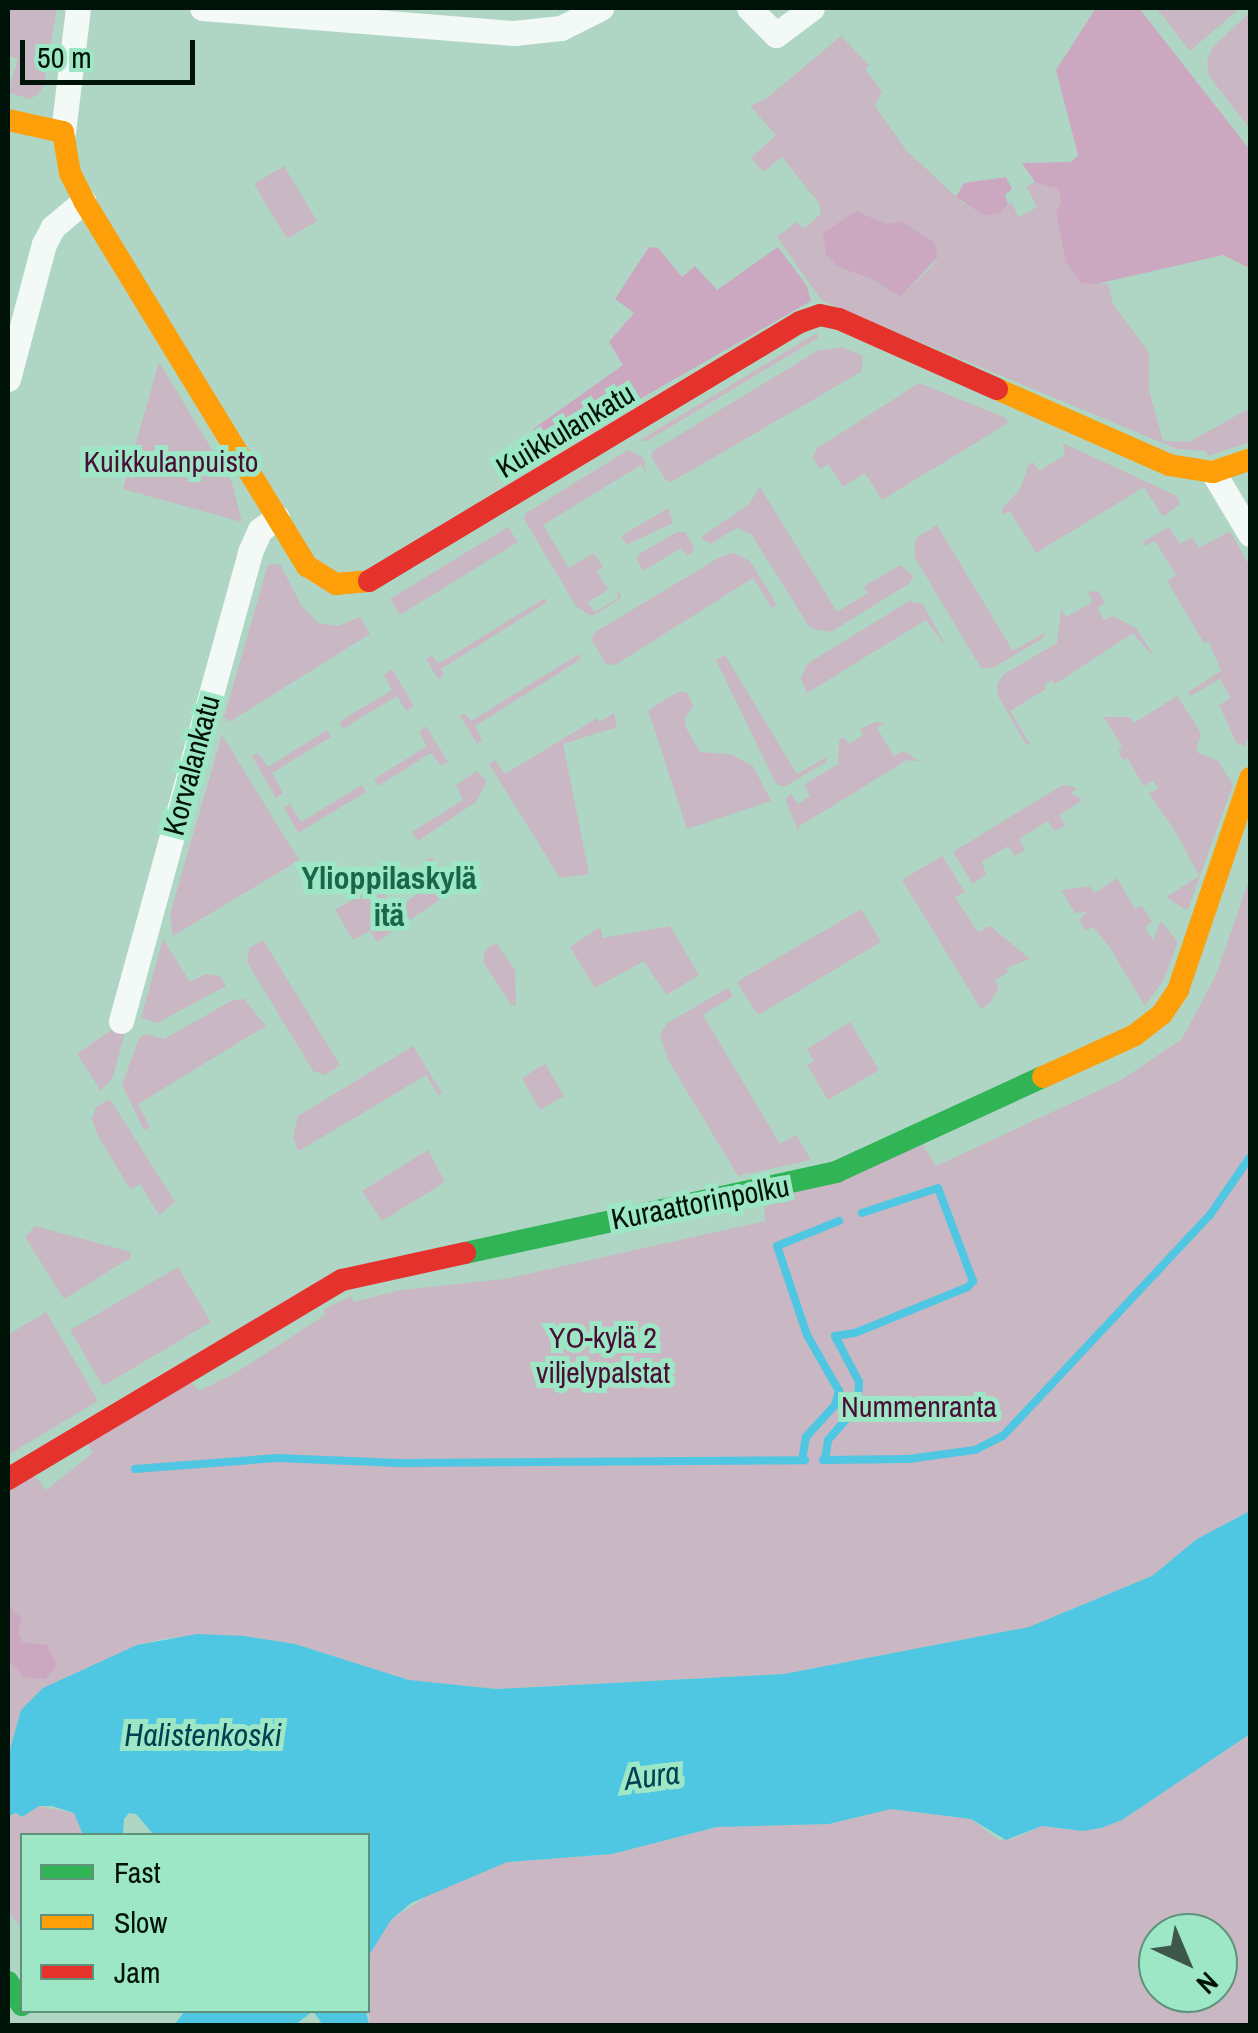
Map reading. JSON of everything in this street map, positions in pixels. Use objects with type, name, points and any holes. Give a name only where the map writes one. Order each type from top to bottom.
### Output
[{"type":"street","points":[[8,120],[63,132],[78,8]]},
{"type":"street","points":[[202,8],[514,33],[561,28],[601,8]]},
{"type":"street","points":[[749,8],[776,35],[812,8]]},
{"type":"street","name":"Kuikkulankatu","points":[[63,132],[70,173],[84,200],[277,517],[318,576],[347,586],[373,581],[800,322],[820,316],[839,319],[1168,465],[1213,472],[1250,459]]},
{"type":"street","points":[[8,379],[44,244],[53,228],[84,200]]},
{"type":"street","points":[[1213,472],[1250,534]]},
{"type":"street","name":"Korvalankatu","points":[[121,1021],[250,552],[260,530],[277,517]]},
{"type":"street","name":"Kuraattorinpolku","points":[[8,1479],[342,1280],[836,1172],[1135,1035],[1162,1014],[1178,990],[1250,778]]},
{"type":"green space","points":[[8,8],[57,8],[44,85],[38,95],[29,99],[8,92],[18,59],[8,56]]},
{"type":"green space","points":[[1156,8],[1240,8],[1190,51]]},
{"type":"green space","points":[[1250,12],[1250,129],[1209,76],[1207,62],[1212,48]]},
{"type":"green space","points":[[841,36],[869,65],[865,69],[882,91],[875,106],[906,150],[964,204],[1000,213],[1011,202],[1019,217],[1037,207],[1026,186],[1035,182],[1059,188],[1082,283],[1108,284],[1113,304],[1149,353],[1149,390],[1163,441],[1189,442],[1250,408],[1250,442],[1208,456],[1206,451],[1177,449],[822,301],[777,237],[797,222],[803,229],[821,214],[819,203],[782,157],[763,172],[751,158],[776,135],[750,106],[767,98]],"holes":[[[856,212],[887,224],[901,221],[935,243],[938,257],[900,297],[872,279],[838,267],[826,255],[825,240]]]},
{"type":"green space","points":[[284,166],[317,221],[287,239],[254,184]]},
{"type":"green space","points":[[817,333],[818,338],[647,441],[640,440]]},
{"type":"green space","points":[[841,347],[863,356],[861,372],[671,482],[665,479],[651,456],[653,451],[817,351]]},
{"type":"green space","name":"Kuikkulanpuisto","points":[[159,362],[232,483],[242,522],[123,489]]},
{"type":"green space","points":[[919,383],[1006,418],[1008,423],[882,500],[865,473],[843,487],[828,464],[820,469],[813,458],[816,449]]},
{"type":"green space","points":[[1063,443],[1177,496],[1180,504],[1163,517],[1144,487],[1036,553],[1010,511],[1002,515],[1002,509],[1020,489],[1028,466],[1033,462],[1039,471],[1065,455]]},
{"type":"green space","points":[[628,450],[644,458],[646,473],[641,465],[543,525],[569,568],[594,553],[603,567],[597,571],[608,590],[588,602],[594,612],[619,598],[616,592],[621,593],[620,599],[589,615],[576,606],[524,519],[526,513]]},
{"type":"green space","points":[[760,487],[837,612],[868,593],[864,586],[901,565],[913,576],[910,583],[831,632],[810,628],[751,534],[737,528],[710,544],[701,537],[748,505]]},
{"type":"green space","points":[[668,508],[673,523],[626,545],[621,536]]},
{"type":"green space","points":[[937,525],[1013,651],[1044,633],[1045,637],[993,668],[981,668],[914,556],[916,538]]},
{"type":"green space","points":[[508,527],[518,542],[400,615],[390,599]]},
{"type":"green space","points":[[1169,527],[1180,544],[1192,537],[1199,548],[1230,531],[1250,567],[1250,732],[1245,747],[1236,742],[1219,705],[1231,698],[1220,679],[1190,696],[1188,692],[1221,671],[1209,642],[1204,643],[1167,581],[1176,575],[1155,541],[1145,546],[1143,542]]},
{"type":"green space","points":[[677,532],[685,532],[694,547],[691,554],[687,556],[681,548],[643,571],[637,560],[639,554]]},
{"type":"green space","points":[[734,553],[750,561],[777,605],[772,608],[753,578],[615,665],[606,664],[592,640],[594,633],[720,557]]},
{"type":"green space","points":[[280,564],[301,605],[318,623],[338,626],[360,617],[370,634],[229,722],[224,717],[268,565]]},
{"type":"green space","points":[[1099,592],[1105,603],[1097,608],[1104,620],[1113,616],[1136,628],[1157,661],[1133,633],[1055,684],[1052,680],[1044,685],[1046,689],[1010,711],[1030,744],[1026,744],[998,696],[997,684],[1004,674],[1057,643],[1061,609],[1066,617],[1092,602],[1088,593]]},
{"type":"green space","points":[[545,598],[547,602],[441,669],[444,675],[438,679],[426,659],[432,656],[438,664]]},
{"type":"green space","points":[[909,601],[923,604],[947,648],[926,620],[807,693],[801,678],[807,664]]},
{"type":"green space","points":[[579,654],[581,659],[475,726],[482,740],[477,744],[460,716],[464,713],[471,721]]},
{"type":"green space","points":[[725,655],[797,774],[828,756],[826,762],[784,787],[776,784],[716,660]]},
{"type":"green space","points":[[392,669],[414,706],[406,711],[397,696],[343,729],[339,722],[392,690],[384,675]]},
{"type":"green space","points":[[680,691],[688,693],[693,707],[685,718],[686,728],[700,752],[730,754],[753,766],[771,801],[687,829],[648,710]]},
{"type":"green space","points":[[1177,696],[1201,733],[1196,752],[1218,761],[1233,785],[1188,909],[1166,897],[1199,876],[1176,832],[1149,794],[1158,788],[1153,781],[1144,786],[1127,758],[1123,760],[1118,751],[1122,747],[1104,717],[1130,717],[1134,723]]},
{"type":"green space","points":[[614,713],[617,727],[563,744],[589,874],[560,878],[489,764],[495,760],[505,774],[597,718],[599,722]]},
{"type":"green space","points":[[875,722],[885,723],[877,728],[894,756],[904,751],[919,761],[907,760],[798,827],[803,843],[785,799],[791,794],[798,804],[810,796],[804,785],[838,764],[839,740],[844,737],[849,744],[863,735],[860,729]]},
{"type":"green space","points":[[426,726],[448,762],[441,766],[431,753],[378,786],[374,779],[427,746],[419,732]]},
{"type":"green space","points":[[327,730],[331,737],[272,773],[283,793],[276,798],[252,756],[258,753],[268,767]]},
{"type":"green space","points":[[222,735],[299,860],[173,936],[170,914]]},
{"type":"green space","points":[[477,771],[487,781],[476,802],[418,841],[412,832],[463,800],[456,785]]},
{"type":"green space","points":[[362,785],[366,792],[298,833],[284,808],[290,804],[301,822]]},
{"type":"green space","points":[[1063,785],[1077,788],[1071,793],[1083,800],[1059,815],[1065,826],[1055,831],[1048,821],[1019,839],[1025,850],[1015,856],[1008,846],[982,862],[986,874],[973,884],[954,854],[956,850]]},
{"type":"green space","points":[[942,856],[965,892],[955,897],[978,932],[990,926],[1030,959],[1006,968],[1008,972],[995,981],[999,987],[991,1002],[981,1009],[902,880]]},
{"type":"green space","points":[[432,857],[443,878],[437,882],[444,894],[438,901],[377,942],[370,931],[353,940],[335,910],[379,884],[395,911],[431,883],[421,863]]},
{"type":"green space","name":"Nummenranta","points":[[1250,877],[1250,1511],[1197,1539],[1152,1576],[1029,1627],[784,1674],[496,1689],[409,1680],[295,1644],[244,1636],[167,1638],[137,1645],[43,1689],[21,1710],[8,1757],[8,1490],[33,1474],[46,1490],[93,1453],[87,1442],[190,1380],[199,1391],[237,1372],[325,1315],[323,1310],[351,1296],[354,1302],[401,1290],[505,1279],[765,1221],[764,1197],[923,1145],[936,1166],[1121,1080],[1182,1039],[1216,975]]},
{"type":"green space","points":[[1117,878],[1135,909],[1142,906],[1152,921],[1145,928],[1153,940],[1161,921],[1178,942],[1164,979],[1145,1006],[1110,948],[1093,927],[1085,930],[1079,920],[1087,912],[1075,913],[1061,890],[1089,886],[1095,893]]},
{"type":"green space","points":[[861,909],[881,942],[758,1015],[737,982]]},
{"type":"green space","points":[[670,926],[699,975],[666,995],[644,961],[595,988],[570,947],[600,927],[603,938]]},
{"type":"green space","points":[[163,939],[190,982],[206,974],[220,976],[226,986],[157,1023],[141,1018]]},
{"type":"green space","points":[[263,940],[340,1065],[325,1075],[313,1071],[247,962],[249,948]]},
{"type":"green space","points":[[496,943],[515,970],[516,1005],[511,1005],[483,961],[485,950]]},
{"type":"green space","points":[[728,988],[733,996],[703,1015],[780,1144],[796,1135],[811,1160],[738,1176],[668,1060],[660,1035],[667,1023]]},
{"type":"green space","points":[[244,999],[266,1026],[138,1104],[150,1127],[144,1130],[122,1085],[139,1038],[145,1034],[164,1039],[233,1000]]},
{"type":"green space","points":[[850,1022],[879,1070],[828,1100],[807,1065],[814,1061],[807,1049]]},
{"type":"green space","points":[[118,1025],[125,1032],[113,1077],[101,1091],[77,1054]]},
{"type":"green space","points":[[413,1046],[442,1093],[438,1095],[426,1075],[299,1151],[293,1139],[298,1116]]},
{"type":"green space","points":[[545,1064],[564,1096],[540,1110],[522,1078]]},
{"type":"green space","points":[[110,1099],[175,1202],[159,1215],[140,1184],[130,1189],[97,1134],[92,1119],[96,1107]]},
{"type":"green space","points":[[428,1150],[445,1182],[382,1221],[362,1191]]},
{"type":"green space","points":[[35,1226],[131,1252],[130,1258],[64,1299],[25,1237]]},
{"type":"green space","points":[[178,1267],[211,1322],[103,1386],[70,1330]]},
{"type":"green space","points":[[46,1312],[98,1401],[8,1455],[8,1335]]},
{"type":"green space","points":[[1250,1734],[1250,2025],[369,2026],[370,1952],[391,1920],[433,1892],[507,1862],[612,1854],[717,1827],[829,1824],[891,1809],[971,1819],[999,1840],[1012,1839],[1042,1826],[1083,1831],[1122,1820]]},
{"type":"green space","points":[[39,1806],[74,1813],[82,1833],[20,1833],[20,1926],[8,1912],[8,1816],[16,1813],[22,1817]]},
{"type":"shaded area","points":[[1096,8],[1139,8],[1250,150],[1249,268],[1223,255],[1096,284],[1082,283],[1066,262],[1056,212],[1061,204],[1059,189],[1035,182],[1022,163],[1071,162],[1078,155],[1056,70]]},
{"type":"shaded area","points":[[1006,177],[1012,189],[1005,195],[1008,204],[1000,213],[985,216],[956,197],[964,183]]},
{"type":"shaded area","points":[[856,211],[887,224],[901,221],[935,243],[938,257],[900,297],[872,279],[838,267],[826,255],[823,233]]},
{"type":"shaded area","points":[[649,247],[658,248],[682,277],[695,266],[717,290],[778,247],[807,286],[811,301],[547,452],[533,429],[623,365],[609,342],[634,313],[615,299]]},
{"type":"shaded area","points":[[8,1606],[22,1618],[18,1631],[22,1642],[47,1645],[57,1665],[45,1679],[24,1677],[8,1660]]},
{"type":"water","points":[[1250,1511],[1250,1734],[1122,1820],[1101,1828],[1083,1831],[1042,1826],[1006,1840],[971,1819],[891,1809],[829,1824],[717,1827],[612,1854],[507,1862],[411,1903],[391,1920],[370,1954],[370,1833],[152,1833],[136,1814],[129,1813],[124,1819],[123,1833],[82,1833],[74,1813],[52,1806],[39,1806],[22,1817],[16,1813],[8,1816],[8,1757],[21,1710],[43,1688],[137,1645],[197,1634],[244,1636],[295,1644],[409,1680],[496,1689],[784,1674],[1029,1627],[1152,1576],[1197,1539]]},
{"type":"water","points":[[183,2013],[310,2013],[295,2025],[174,2025]]},
{"type":"water","points":[[314,2013],[366,2013],[369,2025],[323,2025]]},
{"type":"pier","points":[[8,1926],[20,1946],[20,2013],[64,2013],[73,2025],[16,2025],[8,2013]]},
{"type":"waterway","points":[[823,1460],[908,1459],[975,1450],[1003,1436],[1210,1215],[1250,1157]]},
{"type":"waterway","points":[[825,1460],[828,1440],[855,1409],[858,1397],[859,1382],[835,1336],[855,1333],[968,1287],[973,1281],[938,1188],[862,1213]]},
{"type":"waterway","points":[[802,1460],[806,1437],[835,1405],[839,1391],[807,1335],[777,1246],[839,1221]]},
{"type":"waterway","points":[[135,1469],[277,1458],[400,1463],[805,1460]]},
{"type":"traffic: fast","points":[[465,1253],[836,1172],[1043,1077]]},
{"type":"traffic: fast","points":[[8,1982],[20,2002]]},
{"type":"traffic: slow","points":[[8,120],[63,132],[70,173],[84,201],[307,566],[336,584],[369,581]]},
{"type":"traffic: slow","points":[[997,389],[1169,465],[1213,472],[1250,459]]},
{"type":"traffic: slow","points":[[1043,1077],[1135,1035],[1162,1014],[1178,990],[1250,778]]},
{"type":"traffic: jam","points":[[369,581],[800,322],[820,315],[839,319],[997,389]]},
{"type":"traffic: jam","points":[[8,1479],[342,1280],[465,1253]]},
{"type":"district","name":"Ylioppilaskylä itä","points":[[389,898]]},
{"type":"park label","name":"YO-kylä 2 viljelypalstat","points":[[603,1354]]},
{"type":"water label","name":"Halistenkoski","points":[[203,1735]]},
{"type":"water label","name":"Aura","points":[[652,1776]]}]
